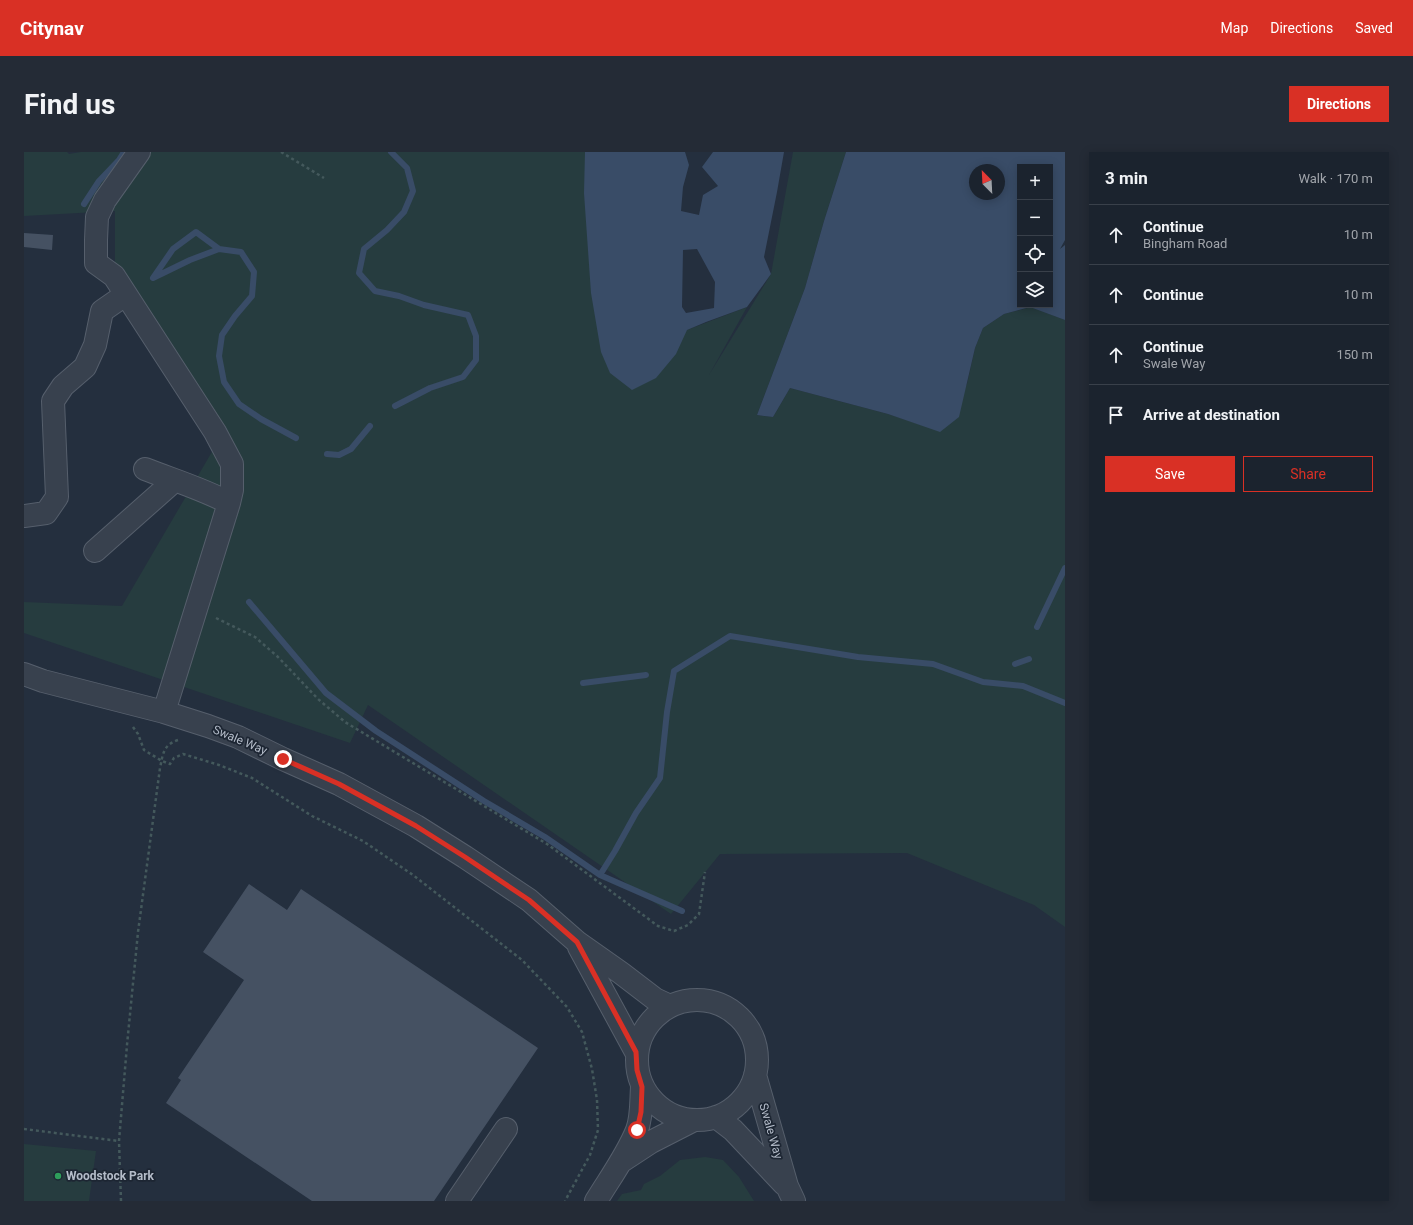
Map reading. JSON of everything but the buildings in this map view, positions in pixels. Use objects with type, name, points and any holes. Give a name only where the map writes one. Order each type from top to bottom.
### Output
[{"type":"street","points":[[139,152],[105,200],[97,217],[96,262],[114,276],[215,432],[232,464],[232,490],[230,503],[164,712]]},
{"type":"street","points":[[24,516],[46,513],[57,497],[53,401],[63,386],[84,367],[95,344],[102,311],[125,295]]},
{"type":"street","points":[[145,469],[174,481],[210,493],[230,503]]},
{"type":"street","points":[[95,551],[174,481]]},
{"type":"street","name":"Swale Way","points":[[24,674],[44,681],[164,712],[238,737],[339,784],[416,826],[465,857],[529,900],[577,942],[655,999],[670,1006]]},
{"type":"street","name":"Swale Way","points":[[577,942],[636,1052]]},
{"type":"street","points":[[689,1000],[708,1000],[727,1007],[742,1020],[753,1036],[757,1056],[755,1075],[747,1093],[734,1108],[716,1117],[705,1120],[678,1118],[663,1110],[651,1100],[642,1087],[637,1070],[636,1052],[642,1033],[654,1017],[670,1006],[689,1000]]},
{"type":"street","name":"Swale Way","points":[[755,1075],[790,1194]]},
{"type":"street","points":[[596,1201],[621,1162],[637,1130],[641,1112],[642,1087]]},
{"type":"street","name":"Swale Way","points":[[716,1117],[733,1130],[790,1194]]},
{"type":"street","points":[[621,1162],[651,1142],[694,1120]]},
{"type":"street","points":[[457,1201],[506,1129]]},
{"type":"path","points":[[281,152],[324,178]]},
{"type":"path","points":[[197,609],[255,637],[278,656],[318,699],[345,722],[547,844],[658,926],[674,931],[688,925],[699,914],[705,872]]},
{"type":"path","points":[[121,1201],[119,1141],[138,932],[159,773],[162,761],[170,764],[174,758],[183,754],[219,765],[252,778],[312,816],[363,841],[413,875],[522,960],[567,1007],[582,1032],[597,1100],[598,1130],[590,1155],[565,1201]]},
{"type":"path","points":[[24,1129],[119,1141]]},
{"type":"green space","points":[[24,152],[67,152],[69,154],[81,152],[585,152],[687,330],[747,307],[709,375],[771,274],[793,152],[846,152],[805,288],[757,415],[773,417],[790,388],[888,414],[940,431],[967,384],[975,348],[983,328],[1004,314],[1027,308],[1034,308],[1065,320],[1065,927],[1034,905],[907,853],[720,854],[671,914],[368,705],[350,743],[24,633],[24,602],[122,606],[213,450],[115,269],[115,211],[24,216]]},
{"type":"green space","name":"Woodstock Park","points":[[24,1144],[96,1151],[89,1201],[24,1201]]},
{"type":"green space","points":[[705,1157],[723,1160],[739,1177],[754,1201],[617,1201],[622,1194],[641,1190],[644,1184],[660,1176],[680,1160]]},
{"type":"water","points":[[585,152],[685,152],[689,165],[683,187],[681,211],[699,215],[703,195],[718,186],[702,167],[713,152],[784,152],[764,257],[771,274],[747,307],[687,330],[676,354],[656,378],[632,390],[610,373],[601,352],[591,293],[584,193]],"holes":[[[697,249],[715,282],[714,308],[686,313],[682,307],[683,250]]]},
{"type":"water","points":[[846,152],[1065,152],[1065,240],[1060,249],[1065,245],[1065,320],[1033,308],[1053,308],[1053,164],[1017,164],[1017,308],[1026,308],[1004,314],[983,328],[975,348],[959,417],[940,432],[888,414],[790,388],[773,417],[757,415],[805,288]]},
{"type":"waterway","points":[[84,204],[99,181],[119,160],[124,152]]},
{"type":"waterway","points":[[391,152],[407,168],[413,191],[404,212],[387,230],[364,249],[359,273],[375,291],[399,296],[424,305],[468,315],[476,336],[476,360],[463,377],[430,388],[395,406]]},
{"type":"waterway","points":[[219,249],[196,232],[173,249],[153,278],[190,260],[219,249],[241,252],[254,272],[252,296],[235,316],[222,335],[219,356],[224,382],[239,404],[261,419],[296,438]]},
{"type":"waterway","points":[[327,454],[339,455],[351,449],[370,426]]},
{"type":"waterway","points":[[1037,627],[1065,568]]},
{"type":"waterway","points":[[249,602],[326,693],[376,731],[484,801],[545,837],[600,875],[682,911]]},
{"type":"waterway","points":[[600,875],[636,813],[660,778],[667,712],[674,671],[730,636],[858,657],[933,664],[983,682],[1023,686],[1065,703]]},
{"type":"waterway","points":[[1015,664],[1029,659]]},
{"type":"waterway","points":[[583,683],[646,675]]},
{"type":"place","name":"Woodstock Park","points":[[58,1176]]},
{"type":"route","points":[[283,759],[339,784],[416,826],[529,900],[577,942],[608,997],[636,1052],[637,1070],[642,1087],[641,1112],[637,1130]]}]
